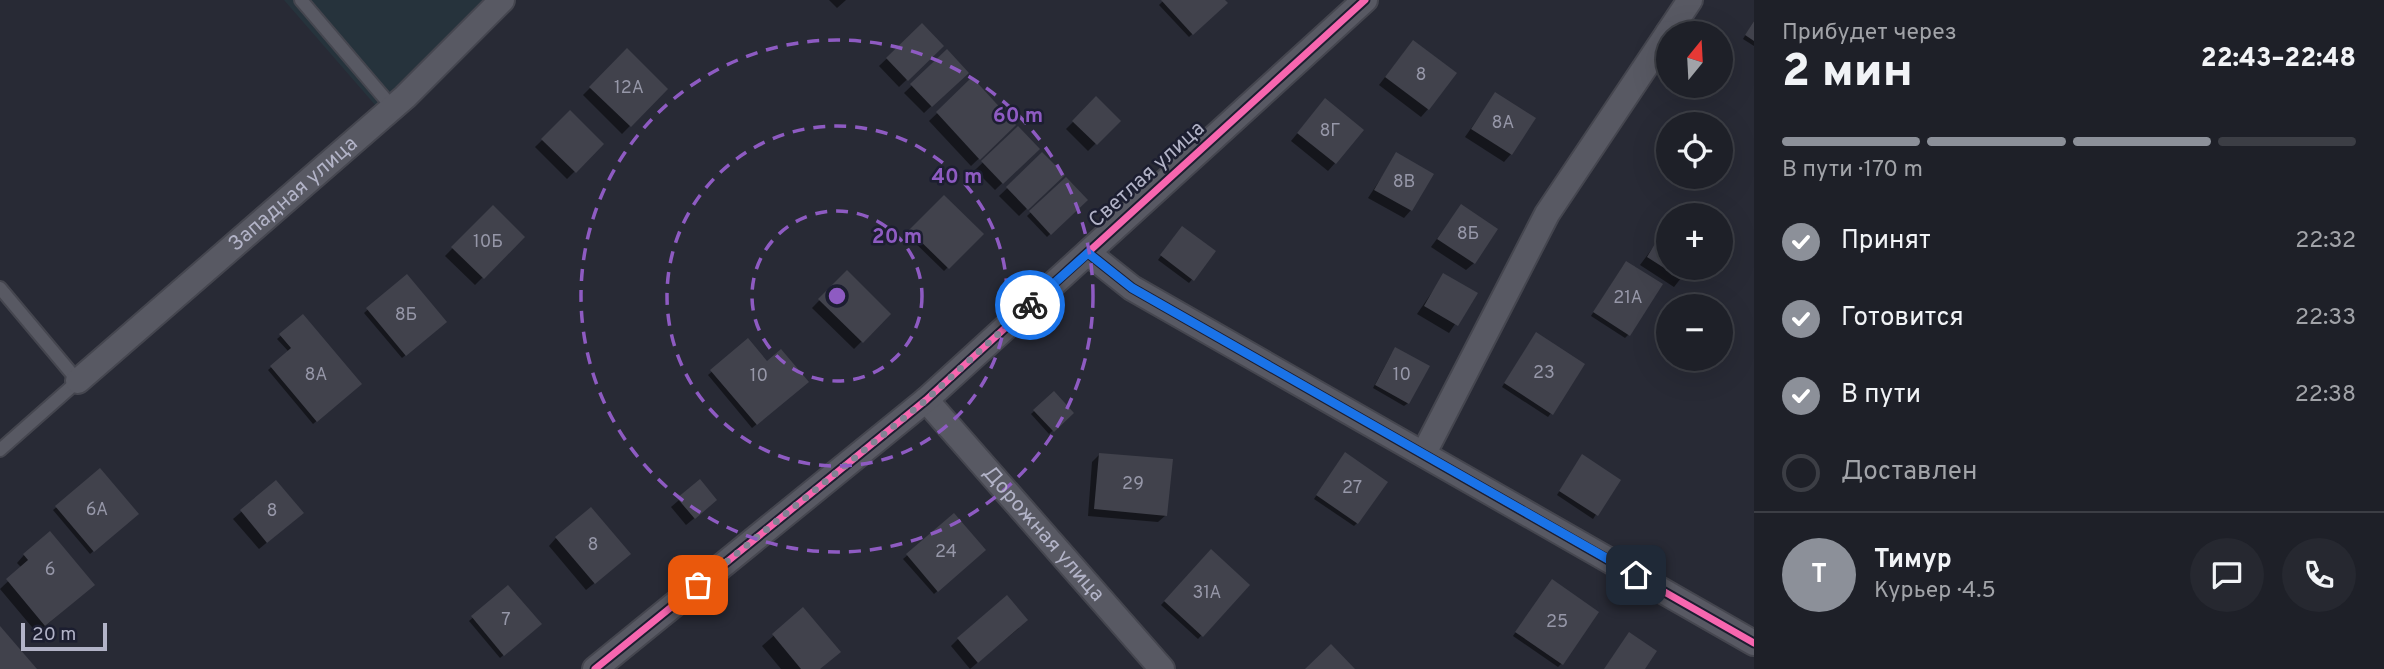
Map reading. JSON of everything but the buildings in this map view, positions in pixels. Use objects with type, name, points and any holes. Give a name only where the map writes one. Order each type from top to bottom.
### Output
[{"type":"street","name":"Западная улица","points":[[78,381],[393,107],[502,0]]},
{"type":"street","name":"Светлая улица","points":[[595,669],[926,400],[1365,0]]},
{"type":"street","points":[[1676,21],[1690,0]]},
{"type":"street","points":[[1423,453],[1548,214],[1656,51]]},
{"type":"street","points":[[1088,253],[1132,288],[1754,643]]},
{"type":"street","name":"Дорожная улица","points":[[926,400],[1162,669]]},
{"type":"lane","points":[[302,0],[393,107]]},
{"type":"lane","points":[[0,288],[78,381],[0,450]]},
{"type":"shaded area","points":[[284,0],[509,0],[376,106]]},
{"type":"cycle path","points":[[595,669],[926,400],[1365,0]]},
{"type":"cycle path","points":[[1088,253],[1132,288],[1754,643]]},
{"type":"way so far","points":[[698,585],[926,400],[1030,305]]},
{"type":"route","points":[[1030,305],[1088,253],[1132,288],[1636,575]]}]
